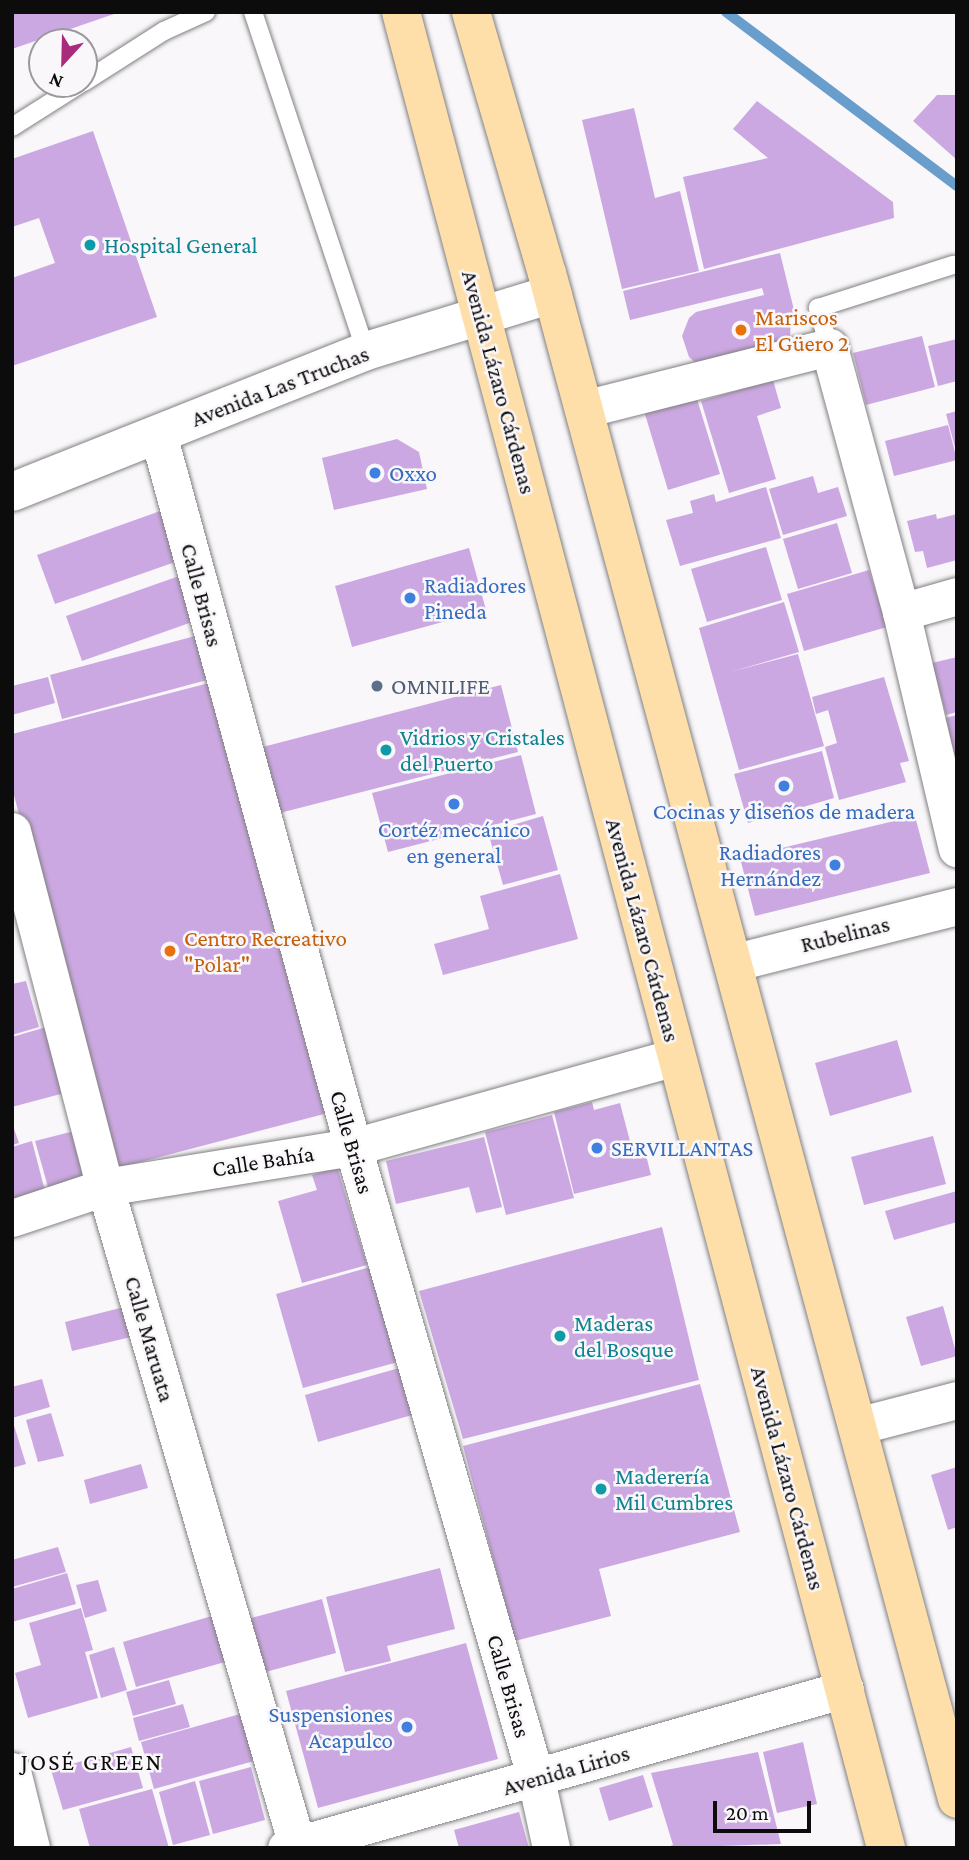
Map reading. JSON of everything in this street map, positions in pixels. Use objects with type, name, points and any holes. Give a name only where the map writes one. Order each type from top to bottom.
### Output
[{"type":"main road","name":"Avenida Lázaro Cárdenas","points":[[401,12],[886,1848]]},
{"type":"main road","points":[[471,12],[553,294],[957,1800]]},
{"type":"street","name":"Avenida Las Truchas","points":[[12,492],[366,351],[481,313],[553,294]]},
{"type":"street","points":[[584,409],[829,347],[901,612],[957,848]]},
{"type":"street","name":"Calle Brisas","points":[[158,434],[353,1147],[536,1779],[551,1848]]},
{"type":"street","points":[[901,612],[957,596]]},
{"type":"street","name":"Calle Maruata","points":[[12,831],[105,1187],[291,1846]]},
{"type":"street","name":"Rubelinas","points":[[732,962],[957,906]]},
{"type":"street","name":"Calle Bahía","points":[[12,1218],[105,1187],[353,1147],[676,1057]]},
{"type":"street","points":[[857,1426],[957,1400]]},
{"type":"street","name":"Avenida Lirios","points":[[291,1846],[536,1779],[845,1689]]},
{"type":"street","points":[[12,1771],[31,1848]]},
{"type":"lane","points":[[98,73],[164,31],[206,12]]},
{"type":"lane","points":[[253,12],[366,351]]},
{"type":"lane","points":[[12,127],[58,98]]},
{"type":"lane","points":[[829,347],[818,308],[953,265]]},
{"type":"building","points":[[12,12],[117,12],[73,28],[28,28],[28,44],[12,49]]},
{"type":"building","points":[[937,95],[957,95],[957,160],[913,121]]},
{"type":"building","points":[[757,101],[893,202],[894,218],[704,269],[683,177],[768,158],[733,129]]},
{"type":"building","points":[[634,108],[655,198],[680,191],[699,271],[622,289],[582,120]]},
{"type":"building","name":"Hospital General","points":[[93,131],[157,317],[12,366],[12,278],[55,263],[39,218],[12,227],[12,159]]},
{"type":"building","points":[[780,253],[796,318],[791,319],[790,338],[698,365],[689,357],[682,336],[689,318],[696,312],[764,295],[762,288],[630,320],[623,291]]},
{"type":"building","points":[[922,336],[935,387],[866,405],[853,353]]},
{"type":"building","points":[[957,339],[957,381],[938,386],[928,346]]},
{"type":"building","points":[[773,380],[781,408],[757,416],[776,479],[729,493],[701,401]]},
{"type":"building","points":[[696,396],[720,474],[668,490],[644,411]]},
{"type":"building","points":[[957,411],[957,451],[956,451],[946,414]]},
{"type":"building","points":[[948,425],[957,460],[894,476],[885,441]]},
{"type":"building","name":"Oxxo","points":[[397,439],[419,452],[427,489],[334,510],[322,458]]},
{"type":"building","points":[[813,476],[818,493],[838,487],[847,516],[783,535],[769,489]]},
{"type":"building","points":[[766,487],[781,538],[680,566],[666,520],[693,513],[690,501],[714,494],[716,502]]},
{"type":"building","points":[[163,510],[181,560],[55,604],[37,555]]},
{"type":"building","points":[[936,514],[937,519],[957,514],[957,560],[927,568],[923,551],[915,552],[907,521]]},
{"type":"building","points":[[837,523],[852,573],[798,589],[783,539]]},
{"type":"building","points":[[766,547],[782,600],[707,622],[691,569]]},
{"type":"building","name":"Radiadores Pineda","points":[[469,548],[486,610],[352,647],[335,586]]},
{"type":"building","points":[[869,570],[887,627],[804,651],[787,594]]},
{"type":"building","points":[[179,576],[195,621],[82,661],[66,616]]},
{"type":"building","points":[[784,602],[799,652],[730,672],[798,654],[824,746],[739,770],[699,628]]},
{"type":"building","points":[[195,636],[207,680],[62,719],[50,675]]},
{"type":"building","points":[[957,657],[957,712],[946,715],[932,663]]},
{"type":"building","points":[[48,677],[55,703],[12,715],[12,686]]},
{"type":"building","points":[[884,677],[909,761],[900,763],[906,782],[839,800],[825,747],[837,743],[828,710],[816,714],[812,697]]},
{"type":"building","name":"Centro Recreativo \"Polar\"","points":[[213,682],[328,1113],[114,1169],[12,788],[12,734]]},
{"type":"building","name":"Vidrios y Cristales del Puerto","points":[[501,685],[518,752],[272,815],[255,749]]},
{"type":"building","points":[[957,715],[957,759],[956,760],[945,718]]},
{"type":"building","name":"Cocinas y diseños de madera","points":[[822,751],[834,798],[748,823],[734,774]]},
{"type":"building","name":"Cortéz mecánico en general","points":[[521,755],[536,814],[388,852],[372,793]]},
{"type":"building","points":[[543,816],[558,870],[503,885],[488,832]]},
{"type":"building","name":"Radiadores Hernández","points":[[915,816],[930,873],[755,916],[740,858]]},
{"type":"building","points":[[560,874],[578,939],[443,975],[434,944],[489,929],[480,896]]},
{"type":"building","points":[[26,981],[39,1027],[12,1035],[12,984]]},
{"type":"building","points":[[50,1026],[68,1092],[12,1107],[12,1037]]},
{"type":"building","points":[[897,1040],[912,1092],[830,1116],[815,1063]]},
{"type":"building","name":"SERVILLANTAS","points":[[592,1102],[594,1110],[620,1103],[632,1149],[644,1147],[651,1175],[574,1194],[554,1112]]},
{"type":"building","points":[[552,1115],[574,1198],[506,1215],[485,1132]]},
{"type":"building","points":[[12,1123],[19,1143],[12,1145]]},
{"type":"building","points":[[78,1130],[90,1176],[48,1187],[35,1141]]},
{"type":"building","points":[[933,1136],[946,1184],[864,1205],[851,1157]]},
{"type":"building","points":[[484,1137],[502,1207],[476,1213],[469,1187],[396,1204],[386,1161]]},
{"type":"building","points":[[32,1141],[46,1195],[12,1204],[12,1147]]},
{"type":"building","points":[[337,1167],[367,1265],[302,1283],[278,1201],[317,1190],[312,1175]]},
{"type":"building","points":[[957,1191],[957,1222],[894,1240],[885,1211]]},
{"type":"building","name":"Maderas del Bosque","points":[[662,1227],[699,1380],[463,1439],[419,1291]]},
{"type":"building","points":[[370,1267],[398,1362],[303,1388],[276,1294]]},
{"type":"building","points":[[943,1306],[957,1356],[921,1366],[906,1317]]},
{"type":"building","points":[[124,1307],[131,1337],[72,1351],[65,1322]]},
{"type":"building","points":[[399,1368],[412,1415],[318,1442],[305,1395]]},
{"type":"building","points":[[42,1379],[50,1407],[12,1418],[12,1387]]},
{"type":"building","name":"Maderería Mil Cumbres","points":[[700,1384],[740,1532],[599,1569],[611,1616],[515,1641],[463,1446]]},
{"type":"building","points":[[51,1413],[64,1456],[38,1462],[26,1420]]},
{"type":"building","points":[[12,1419],[26,1464],[12,1468]]},
{"type":"building","points":[[141,1464],[148,1488],[90,1504],[84,1480]]},
{"type":"building","points":[[957,1467],[957,1527],[948,1530],[931,1475]]},
{"type":"building","points":[[58,1547],[66,1572],[12,1587],[12,1560]]},
{"type":"building","points":[[440,1568],[455,1629],[387,1646],[391,1661],[345,1672],[326,1597]]},
{"type":"building","points":[[67,1573],[76,1604],[12,1622],[12,1589]]},
{"type":"building","points":[[98,1580],[107,1611],[85,1618],[76,1585]]},
{"type":"building","points":[[322,1599],[336,1653],[258,1674],[244,1620]]},
{"type":"building","points":[[81,1608],[93,1650],[85,1652],[98,1698],[28,1718],[15,1673],[41,1665],[29,1623]]},
{"type":"building","points":[[212,1616],[225,1662],[136,1687],[123,1642]]},
{"type":"building","points":[[466,1643],[498,1759],[318,1808],[286,1691]]},
{"type":"building","points":[[114,1647],[127,1690],[101,1698],[89,1655]]},
{"type":"building","points":[[169,1680],[176,1704],[133,1716],[126,1692]]},
{"type":"building","points":[[183,1704],[190,1727],[139,1741],[133,1718]]},
{"type":"building","points":[[240,1714],[254,1761],[154,1789],[141,1742]]},
{"type":"building","points":[[803,1742],[817,1804],[777,1813],[763,1752]]},
{"type":"building","points":[[131,1747],[143,1788],[63,1810],[51,1770]]},
{"type":"building","points":[[758,1752],[781,1844],[665,1848],[673,1845],[651,1773]]},
{"type":"building","points":[[251,1767],[265,1820],[213,1834],[199,1781]]},
{"type":"building","points":[[643,1775],[653,1807],[609,1821],[599,1788]]},
{"type":"building","points":[[195,1781],[210,1835],[173,1845],[159,1792]]},
{"type":"building","points":[[152,1789],[169,1848],[90,1848],[79,1809]]},
{"type":"building","points":[[519,1812],[529,1848],[459,1848],[454,1830]]},
{"type":"waterway","points":[[726,12],[957,186]]},
{"type":"place","name":"Hospital General","points":[[90,245]]},
{"type":"place","name":"Mariscos El Güero 2","points":[[741,330]]},
{"type":"place","name":"Oxxo","points":[[375,473]]},
{"type":"place","name":"Radiadores Pineda","points":[[410,598]]},
{"type":"place","name":"OMNILIFE","points":[[377,686]]},
{"type":"place","name":"Vidrios y Cristales del Puerto","points":[[386,750]]},
{"type":"place","name":"Cocinas y diseños de madera","points":[[784,786]]},
{"type":"place","name":"Cortéz mecánico en general","points":[[454,804]]},
{"type":"place","name":"Radiadores Hernández","points":[[835,865]]},
{"type":"place","name":"Centro Recreativo \"Polar\"","points":[[170,951]]},
{"type":"place","name":"SERVILLANTAS","points":[[597,1148]]},
{"type":"place","name":"Maderas del Bosque","points":[[560,1336]]},
{"type":"place","name":"Maderería Mil Cumbres","points":[[601,1489]]},
{"type":"place","name":"Suspensiones Acapulco","points":[[407,1727]]},
{"type":"district","name":"JOSÉ GREEN","points":[[92,1762]]}]
